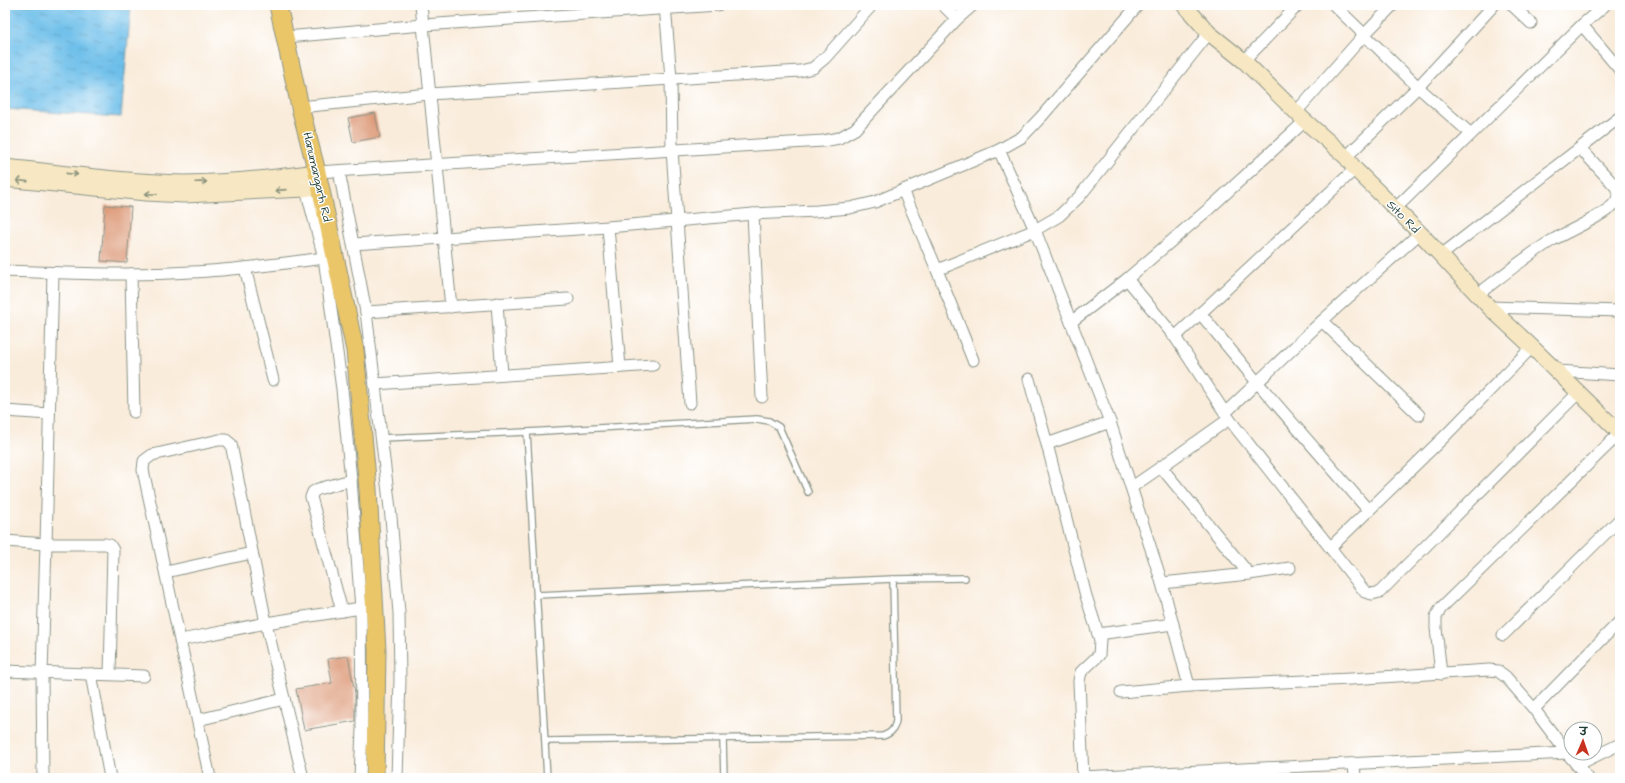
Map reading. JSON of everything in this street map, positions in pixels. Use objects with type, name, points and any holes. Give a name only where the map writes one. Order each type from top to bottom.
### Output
[{"type":"main road","name":"Hanumangarh Rd","points":[[278,5],[300,107],[311,180],[355,350],[368,489],[377,650],[375,778]]},
{"type":"main road","name":"Sito Rd","points":[[1184,5],[1209,33],[1244,61],[1301,117],[1346,157],[1355,169],[1420,233],[1477,295],[1620,433]]},
{"type":"main road","points":[[5,167],[146,181],[184,183],[311,180]]},
{"type":"main road","points":[[5,179],[146,193],[184,195],[311,180]]},
{"type":"street","points":[[421,5],[451,307]]},
{"type":"street","points":[[286,37],[665,7],[718,5]]},
{"type":"street","points":[[300,107],[429,94],[800,71],[813,68],[825,58],[872,5]]},
{"type":"street","points":[[943,5],[957,19]]},
{"type":"street","points":[[360,778],[362,729],[360,608],[351,480],[342,389],[324,258],[311,180],[339,171],[823,141],[839,138],[855,129],[957,19],[973,5]]},
{"type":"street","points":[[353,244],[850,208],[875,202],[999,150],[1022,137],[1138,5]]},
{"type":"street","points":[[1244,61],[1298,5]]},
{"type":"street","points":[[1334,5],[1418,86],[1471,134]]},
{"type":"street","points":[[1071,322],[1126,279],[1211,207],[1301,117],[1364,35],[1393,5]]},
{"type":"street","points":[[1346,157],[1418,86],[1494,5]]},
{"type":"street","points":[[1512,5],[1531,23]]},
{"type":"street","points":[[1395,209],[1582,25],[1605,5]]},
{"type":"street","points":[[665,7],[671,78],[672,150],[690,403]]},
{"type":"street","points":[[1582,25],[1620,70]]},
{"type":"street","points":[[937,270],[1035,230],[1059,216],[1079,197],[1209,33]]},
{"type":"street","points":[[1440,256],[1620,117]]},
{"type":"street","points":[[1477,295],[1549,243],[1591,220],[1613,205],[1618,199],[1619,193],[1616,187],[1580,148]]},
{"type":"street","points":[[999,150],[1035,230],[1110,422],[1162,583],[1188,686]]},
{"type":"street","points":[[1175,337],[1355,169]]},
{"type":"street","points":[[339,171],[366,312],[380,438],[391,517],[400,613],[400,680],[397,778]]},
{"type":"street","points":[[903,190],[973,360]]},
{"type":"street","points":[[753,214],[762,397]]},
{"type":"street","points":[[608,226],[620,367]]},
{"type":"street","points":[[1132,488],[1227,416],[1257,382],[1420,233]]},
{"type":"street","points":[[5,271],[131,274],[191,272],[245,268],[324,258]]},
{"type":"street","points":[[245,268],[272,380]]},
{"type":"street","points":[[43,778],[42,673],[53,273]]},
{"type":"street","points":[[131,274],[134,412]]},
{"type":"street","points":[[1126,279],[1175,337],[1227,416],[1365,592],[1372,594],[1380,592],[1579,392]]},
{"type":"street","points":[[366,312],[568,299]]},
{"type":"street","points":[[497,303],[502,375]]},
{"type":"street","points":[[1489,307],[1620,311]]},
{"type":"street","points":[[1200,313],[1257,382],[1369,511]]},
{"type":"street","points":[[1322,321],[1419,415]]},
{"type":"street","points":[[1331,547],[1369,511],[1532,347]]},
{"type":"street","points":[[375,384],[653,366]]},
{"type":"street","points":[[1557,371],[1620,375]]},
{"type":"street","points":[[1029,379],[1086,596],[1100,640],[1099,655],[1081,672],[1079,681],[1082,778],[1563,753]]},
{"type":"street","points":[[5,412],[49,414]]},
{"type":"street","points":[[1047,444],[1110,422]]},
{"type":"street","points":[[1441,674],[1436,618],[1441,608],[1620,433]]},
{"type":"street","points":[[210,778],[143,470],[144,461],[152,455],[219,440],[226,440],[231,444],[266,623],[303,778]]},
{"type":"street","points":[[1161,467],[1249,574]]},
{"type":"street","points":[[342,611],[312,497],[313,492],[318,489],[351,480]]},
{"type":"street","points":[[1503,635],[1620,519]]},
{"type":"street","points":[[5,541],[46,544],[110,545],[112,550],[110,674]]},
{"type":"street","points":[[166,572],[252,553]]},
{"type":"street","points":[[1162,583],[1290,568]]},
{"type":"street","points":[[181,640],[266,623],[360,608]]},
{"type":"street","points":[[1534,709],[1620,621]]},
{"type":"street","points":[[1098,634],[1173,624]]},
{"type":"street","points":[[1121,692],[1188,686],[1441,674],[1489,670],[1498,671],[1506,677],[1534,709],[1563,748]]},
{"type":"street","points":[[5,672],[144,676]]},
{"type":"street","points":[[91,674],[110,778]]},
{"type":"street","points":[[198,720],[284,699]]},
{"type":"street","points":[[1577,765],[1620,744]]},
{"type":"street","points":[[1574,761],[1588,778]]},
{"type":"street","points":[[1354,763],[1355,778]]},
{"type":"lane","points":[[380,438],[527,432],[757,419],[769,421],[779,427],[808,492]]},
{"type":"lane","points":[[527,432],[530,507],[537,595],[547,778]]},
{"type":"lane","points":[[537,595],[893,579],[965,578]]},
{"type":"lane","points":[[546,741],[882,736],[890,734],[894,729],[896,721],[893,579]]},
{"type":"lane","points":[[723,739],[724,778]]},
{"type":"water","points":[[5,5],[131,5],[121,117],[5,109]]},
{"type":"building","points":[[375,113],[380,137],[353,142],[348,118]]},
{"type":"building","points":[[105,205],[131,207],[127,263],[101,261]]},
{"type":"building","points":[[348,656],[355,693],[355,721],[304,730],[296,689],[332,683],[328,659]]}]
